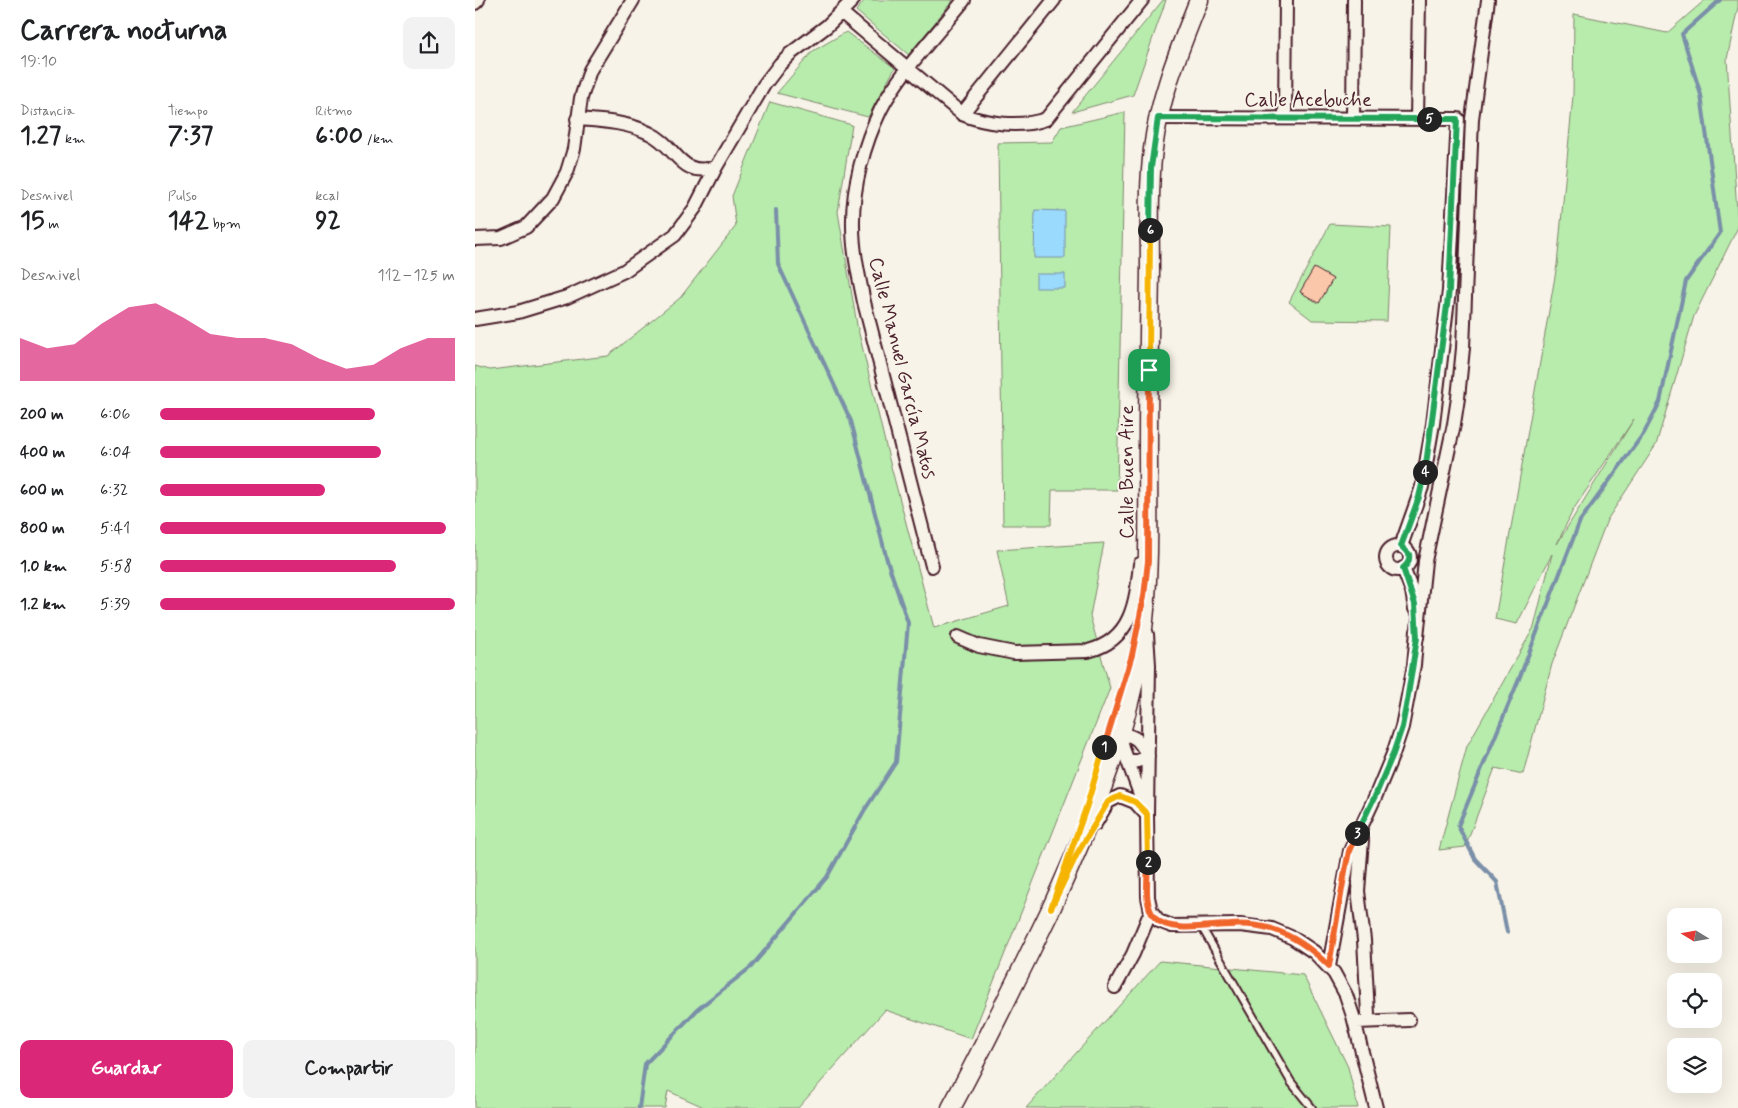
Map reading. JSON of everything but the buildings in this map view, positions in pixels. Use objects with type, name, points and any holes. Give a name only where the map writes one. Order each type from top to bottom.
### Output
[{"type":"main road","name":"Calle Buen Aire","points":[[1148,561],[1151,168],[1158,118],[1180,48],[1199,0]]},
{"type":"main road","points":[[951,1108],[987,1041],[1077,854],[1114,759],[1135,683],[1144,620],[1148,561]]},
{"type":"main road","points":[[1051,908],[1087,805],[1132,655],[1144,596],[1148,561]]},
{"type":"street","points":[[475,3],[478,0]]},
{"type":"street","points":[[475,239],[501,238],[526,227],[553,198],[567,172],[574,149],[581,98],[590,70],[633,0]]},
{"type":"street","points":[[475,319],[518,312],[567,297],[624,271],[675,235],[695,208],[716,167],[764,85],[779,64],[842,13],[853,0]]},
{"type":"street","name":"Calle Manuel García Matos","points":[[932,566],[864,302],[856,261],[853,226],[855,194],[860,166],[869,137],[882,108],[908,69],[964,0]]},
{"type":"street","points":[[962,114],[1054,0]]},
{"type":"street","points":[[842,13],[962,114],[995,123],[1028,123],[1046,119],[1142,0]]},
{"type":"street","points":[[1285,118],[1286,0]]},
{"type":"street","points":[[1353,118],[1354,0]]},
{"type":"street","points":[[1417,118],[1419,0]]},
{"type":"street","points":[[1329,966],[1349,851],[1376,794],[1402,727],[1411,683],[1425,560],[1454,424],[1463,348],[1472,119],[1487,0]]},
{"type":"street","name":"Calle Acebuche","points":[[1158,118],[1457,119],[1449,290],[1435,406],[1422,487],[1401,546]]},
{"type":"street","points":[[577,119],[615,122],[650,133],[665,143],[692,169],[700,171],[716,167]]},
{"type":"street","points":[[958,637],[979,646],[1014,653],[1088,651],[1099,648],[1113,640],[1132,613],[1139,576],[1148,501]]},
{"type":"street","points":[[1401,546],[1409,554],[1410,560],[1407,565],[1397,570],[1388,564],[1386,559],[1387,553],[1390,548],[1401,546]]},
{"type":"street","points":[[1403,568],[1415,604],[1417,638]]},
{"type":"street","points":[[1144,620],[1148,642],[1149,665],[1147,814],[1148,897],[1151,912],[1154,917],[1165,924],[1180,927],[1240,925],[1272,929],[1304,945],[1329,966],[1346,994],[1376,1108]]},
{"type":"street","points":[[1147,814],[1120,733],[1134,736],[1140,741],[1148,756]]},
{"type":"street","points":[[1128,761],[1139,761],[1148,756]]},
{"type":"street","points":[[1077,854],[1108,802],[1120,796],[1135,802],[1147,814]]},
{"type":"street","points":[[1357,832],[1362,840],[1358,891],[1368,1014]]},
{"type":"street","points":[[1115,987],[1140,939],[1151,912]]},
{"type":"street","points":[[1354,1022],[1409,1020]]},
{"type":"lane","points":[[1201,926],[1291,1082],[1312,1108]]},
{"type":"green space","points":[[865,0],[953,0],[909,55],[856,11]]},
{"type":"green space","points":[[1163,0],[1166,0],[1133,95],[1072,112]]},
{"type":"green space","points":[[1705,0],[1738,0],[1727,59],[1738,227],[1694,316],[1656,445],[1607,520],[1552,664],[1523,774],[1495,768],[1465,847],[1439,850],[1467,746],[1534,627],[1552,554],[1517,624],[1495,619],[1557,265],[1573,96],[1574,14],[1667,33]],"holes":[[[1634,419],[1557,544],[1573,510]]]},
{"type":"green space","points":[[846,32],[895,68],[868,117],[777,93],[813,51]]},
{"type":"green space","points":[[770,102],[852,125],[838,212],[857,325],[889,459],[934,628],[1009,606],[997,550],[1104,543],[1090,616],[1110,688],[971,1039],[885,1010],[798,1108],[706,1108],[668,1091],[665,1108],[475,1108],[475,366],[490,370],[608,356],[680,298],[736,226],[732,196]]},
{"type":"green space","points":[[1125,112],[1117,490],[1052,490],[1051,525],[1003,525],[998,143],[1052,142],[1061,127]]},
{"type":"green space","points":[[1330,224],[1391,227],[1387,321],[1312,320],[1289,302]]},
{"type":"green space","points":[[1160,961],[1303,975],[1348,1067],[1358,1108],[1026,1108]]},
{"type":"water","points":[[1035,210],[1065,211],[1065,258],[1034,258]]},
{"type":"water","points":[[1036,274],[1065,274],[1065,288],[1036,288]]},
{"type":"waterway","points":[[1507,932],[1497,882],[1475,859],[1458,826],[1519,679],[1580,521],[1644,433],[1660,402],[1686,281],[1720,233],[1701,95],[1682,34],[1720,0]]},
{"type":"waterway","points":[[639,1108],[645,1064],[698,1009],[751,967],[827,877],[864,811],[896,762],[908,623],[887,560],[851,421],[778,264],[776,210]]},
{"type":"route","points":[[1158,118],[1457,119],[1451,268],[1433,424],[1422,487],[1401,546],[1409,554],[1410,560],[1403,568],[1412,591],[1416,610],[1417,638],[1414,665],[1402,727],[1393,754],[1349,851],[1329,966],[1304,945],[1272,929],[1240,925],[1180,927],[1165,924],[1154,917],[1149,906],[1148,897],[1147,814],[1135,802],[1120,796],[1108,802],[1077,854],[1051,908],[1087,805],[1132,655],[1144,596],[1148,561],[1149,370],[1151,168],[1158,118]]}]
